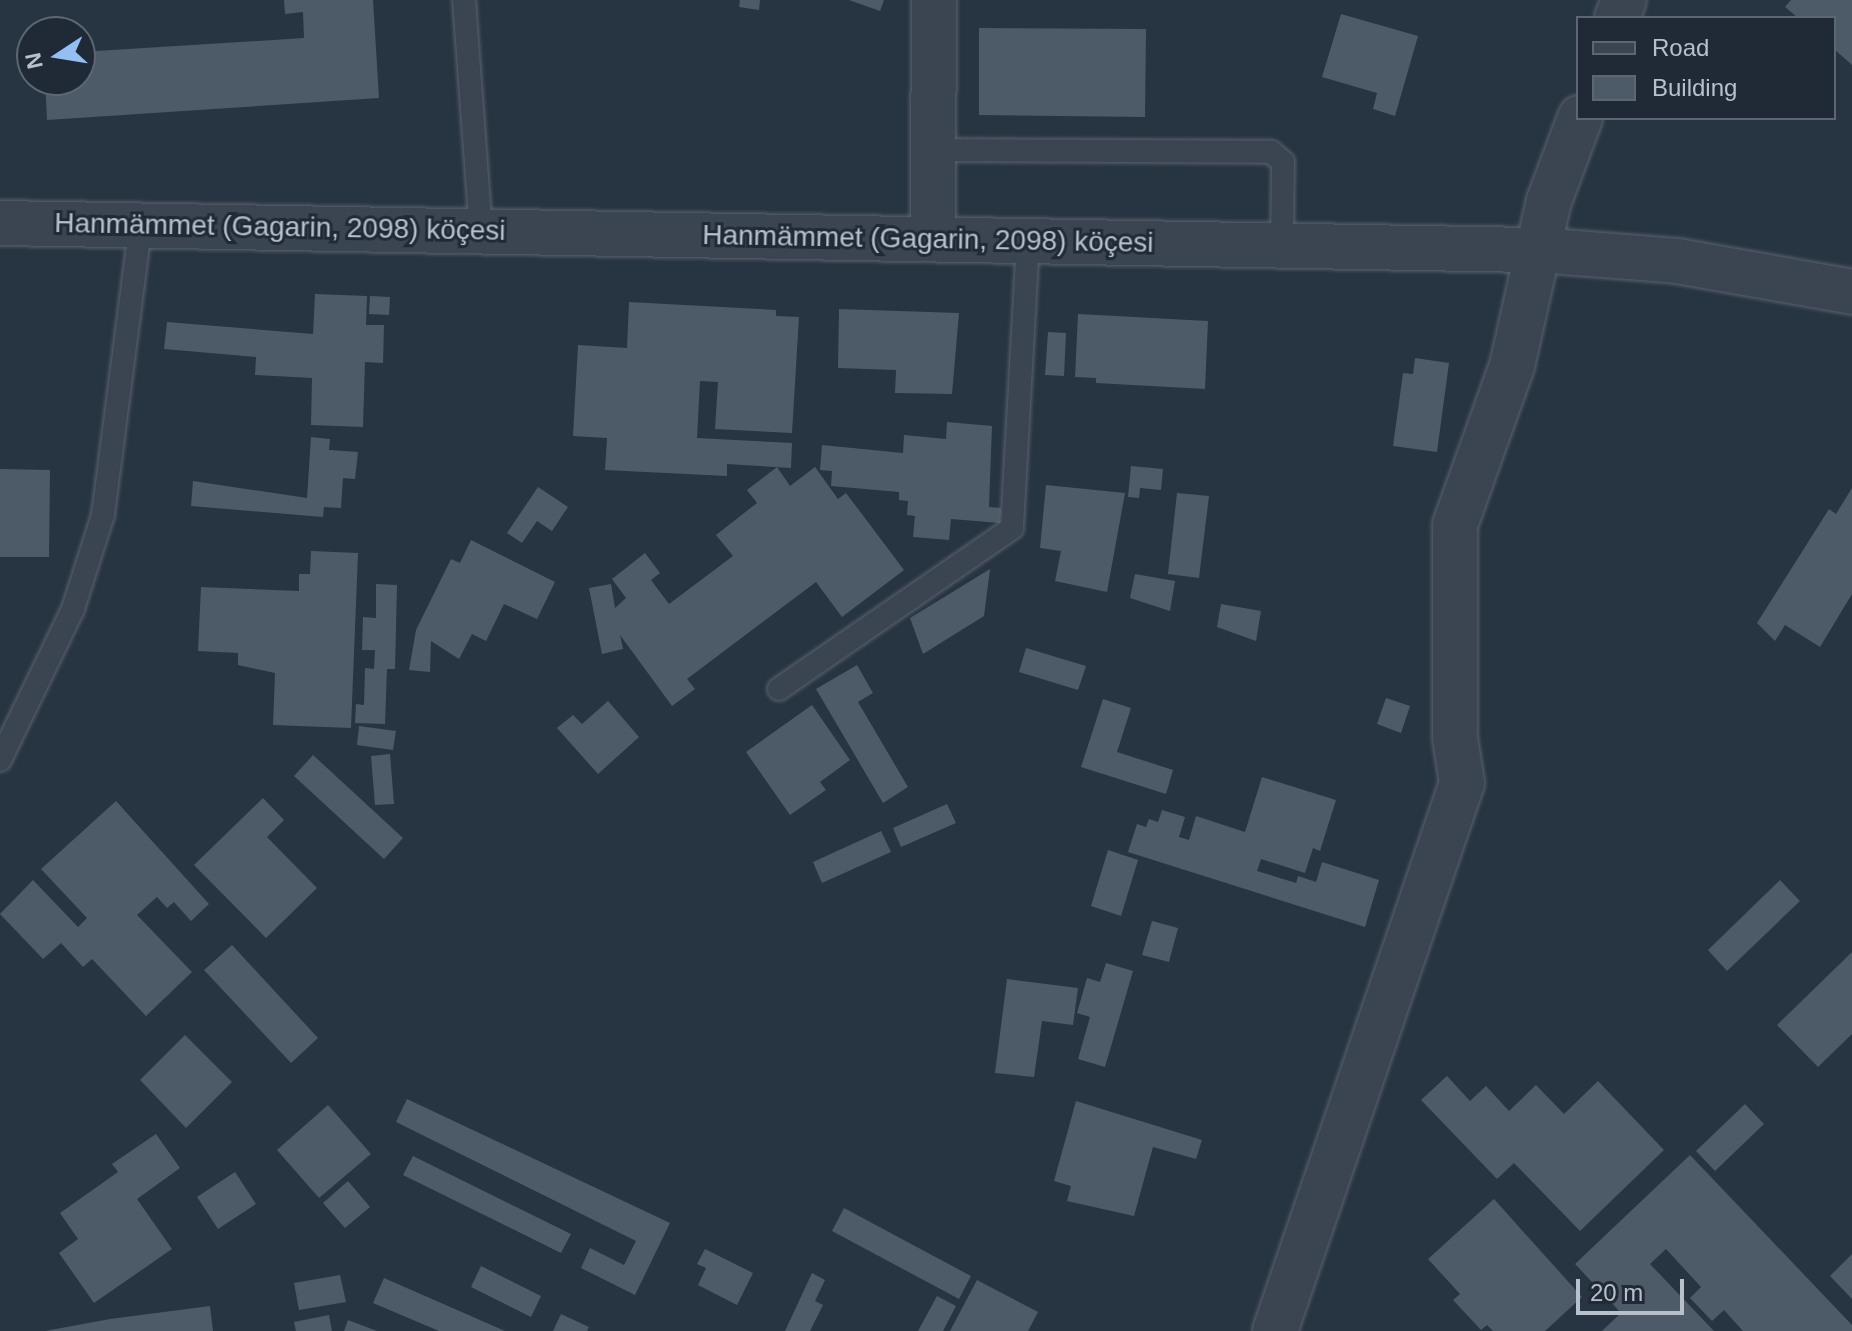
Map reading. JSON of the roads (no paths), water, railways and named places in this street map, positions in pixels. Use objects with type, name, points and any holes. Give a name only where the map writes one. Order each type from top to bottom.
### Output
[{"type":"street","points":[[933,239],[934,0]]},
{"type":"street","points":[[1275,1331],[1462,783],[1455,738],[1455,525],[1512,366],[1549,201],[1579,120]]},
{"type":"street","name":"Hanmämmet (Gagarin, 2098) köçesi","points":[[0,223],[1538,250],[1677,261],[1852,292]]},
{"type":"lane","points":[[464,0],[481,230]]},
{"type":"lane","points":[[933,150],[1271,152],[1283,162],[1282,245]]},
{"type":"lane","points":[[0,760],[73,609],[103,515],[141,224]]},
{"type":"lane","points":[[779,689],[1012,528],[1028,240]]}]
